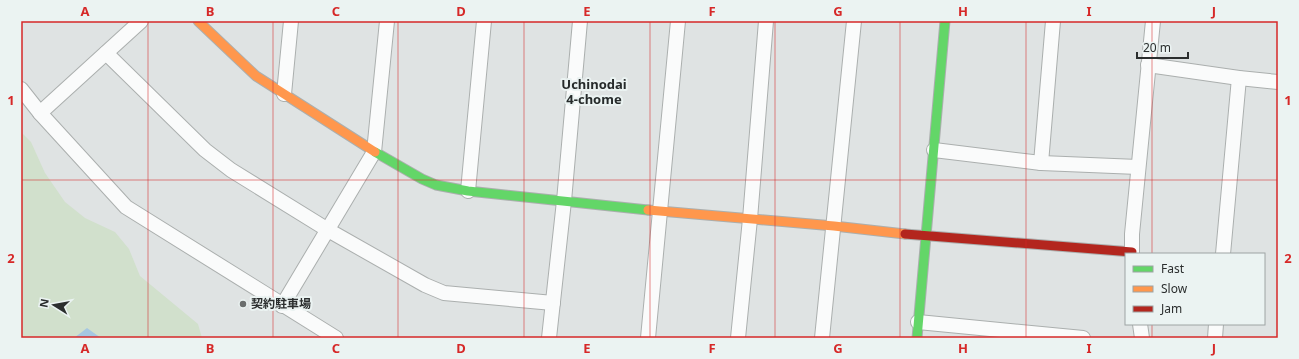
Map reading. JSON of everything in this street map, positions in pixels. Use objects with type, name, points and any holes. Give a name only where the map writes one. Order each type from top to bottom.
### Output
[{"type":"street","points":[[40,113],[141,21]]},
{"type":"street","points":[[198,21],[256,76],[374,152],[422,179],[436,185],[468,191],[661,211],[834,226],[926,236],[1132,253],[1138,167],[1153,21]]},
{"type":"street","points":[[284,94],[291,21]]},
{"type":"street","points":[[282,306],[374,152],[387,21]]},
{"type":"street","points":[[468,191],[484,21]]},
{"type":"street","points":[[549,338],[564,201],[580,21]]},
{"type":"street","points":[[648,338],[678,21]]},
{"type":"street","points":[[738,338],[750,219],[766,21]]},
{"type":"street","points":[[822,338],[854,21]]},
{"type":"street","points":[[917,338],[945,21]]},
{"type":"street","points":[[1041,163],[1053,21]]},
{"type":"street","points":[[106,54],[205,150],[231,170],[328,230],[425,285],[444,293],[553,303]]},
{"type":"street","points":[[1148,65],[1278,82]]},
{"type":"street","points":[[1223,253],[1239,78]]},
{"type":"street","points":[[21,89],[40,113],[126,207],[282,306],[336,338]]},
{"type":"street","points":[[934,150],[1041,163],[1138,167]]},
{"type":"street","points":[[918,322],[1083,338]]},
{"type":"street","points":[[1140,325],[1142,338]]},
{"type":"street","points":[[1215,338],[1216,325]]},
{"type":"green space","points":[[21,132],[31,142],[45,173],[65,202],[85,218],[115,232],[129,249],[140,276],[198,324],[202,338],[21,338]]},
{"type":"water","points":[[87,328],[101,338],[74,338]]},
{"type":"traffic: fast","points":[[917,338],[945,21]]},
{"type":"traffic: fast","points":[[375,152],[422,179],[436,185],[468,191],[648,210]]},
{"type":"traffic: slow","points":[[198,21],[256,76],[375,152]]},
{"type":"traffic: slow","points":[[648,210],[834,226],[905,234]]},
{"type":"traffic: jam","points":[[905,234],[1132,252]]},
{"type":"place","name":"契約駐車場","points":[[243,304]]},
{"type":"district","name":"Uchinodai 4-chome","points":[[594,92]]}]
